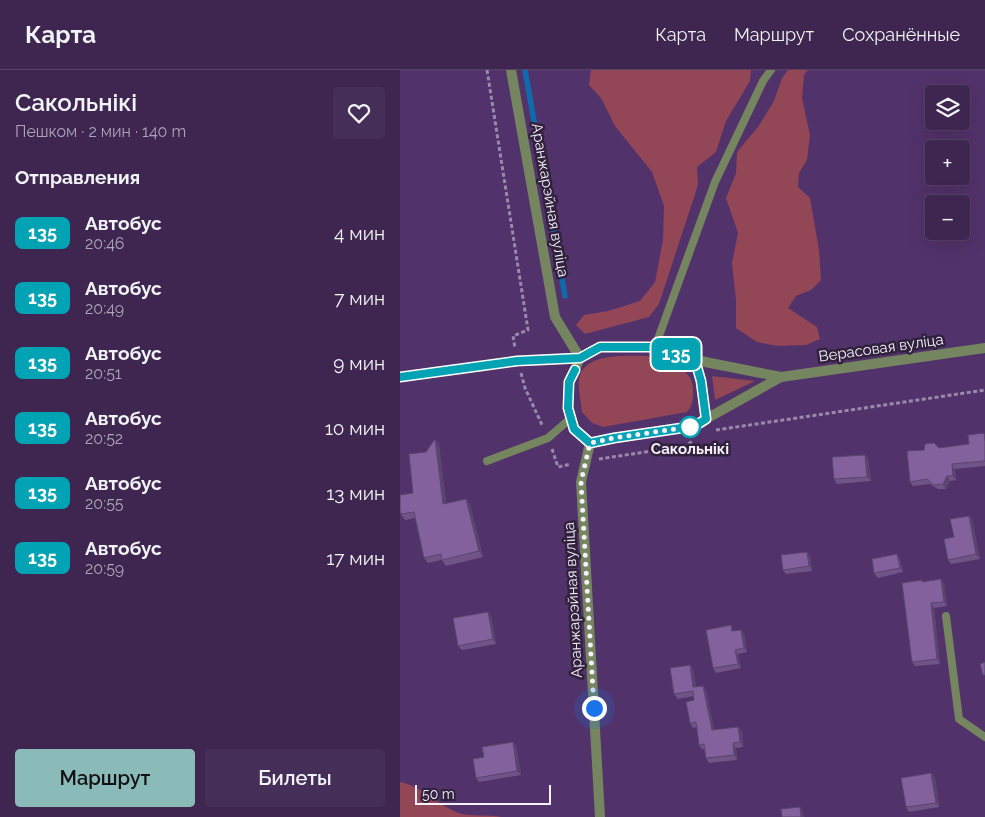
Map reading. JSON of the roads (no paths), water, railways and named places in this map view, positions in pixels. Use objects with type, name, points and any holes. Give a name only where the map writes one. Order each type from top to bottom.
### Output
[{"type":"street","name":"Аранжарэйная вуліца","points":[[511,70],[555,317],[580,358]]},
{"type":"street","name":"Верасовая вуліца","points":[[400,377],[517,361],[580,358],[600,347],[655,347],[695,360],[781,377],[985,348]]},
{"type":"street","points":[[580,358],[569,382],[568,408],[574,429],[590,443]]},
{"type":"street","points":[[695,360],[701,381],[706,419]]},
{"type":"street","name":"Верасовая вуліца","points":[[590,443],[695,426],[781,377]]},
{"type":"street","name":"Аранжарэйная вуліца","points":[[590,443],[581,482],[600,817]]},
{"type":"lane","points":[[655,347],[715,182],[770,70]]},
{"type":"lane","points":[[487,461],[548,438],[572,418]]},
{"type":"lane","points":[[946,616],[959,719],[985,737]]},
{"type":"waterway","points":[[525,70],[565,296]]},
{"type":"place","name":"Сакольнікі","points":[[690,427]]}]
